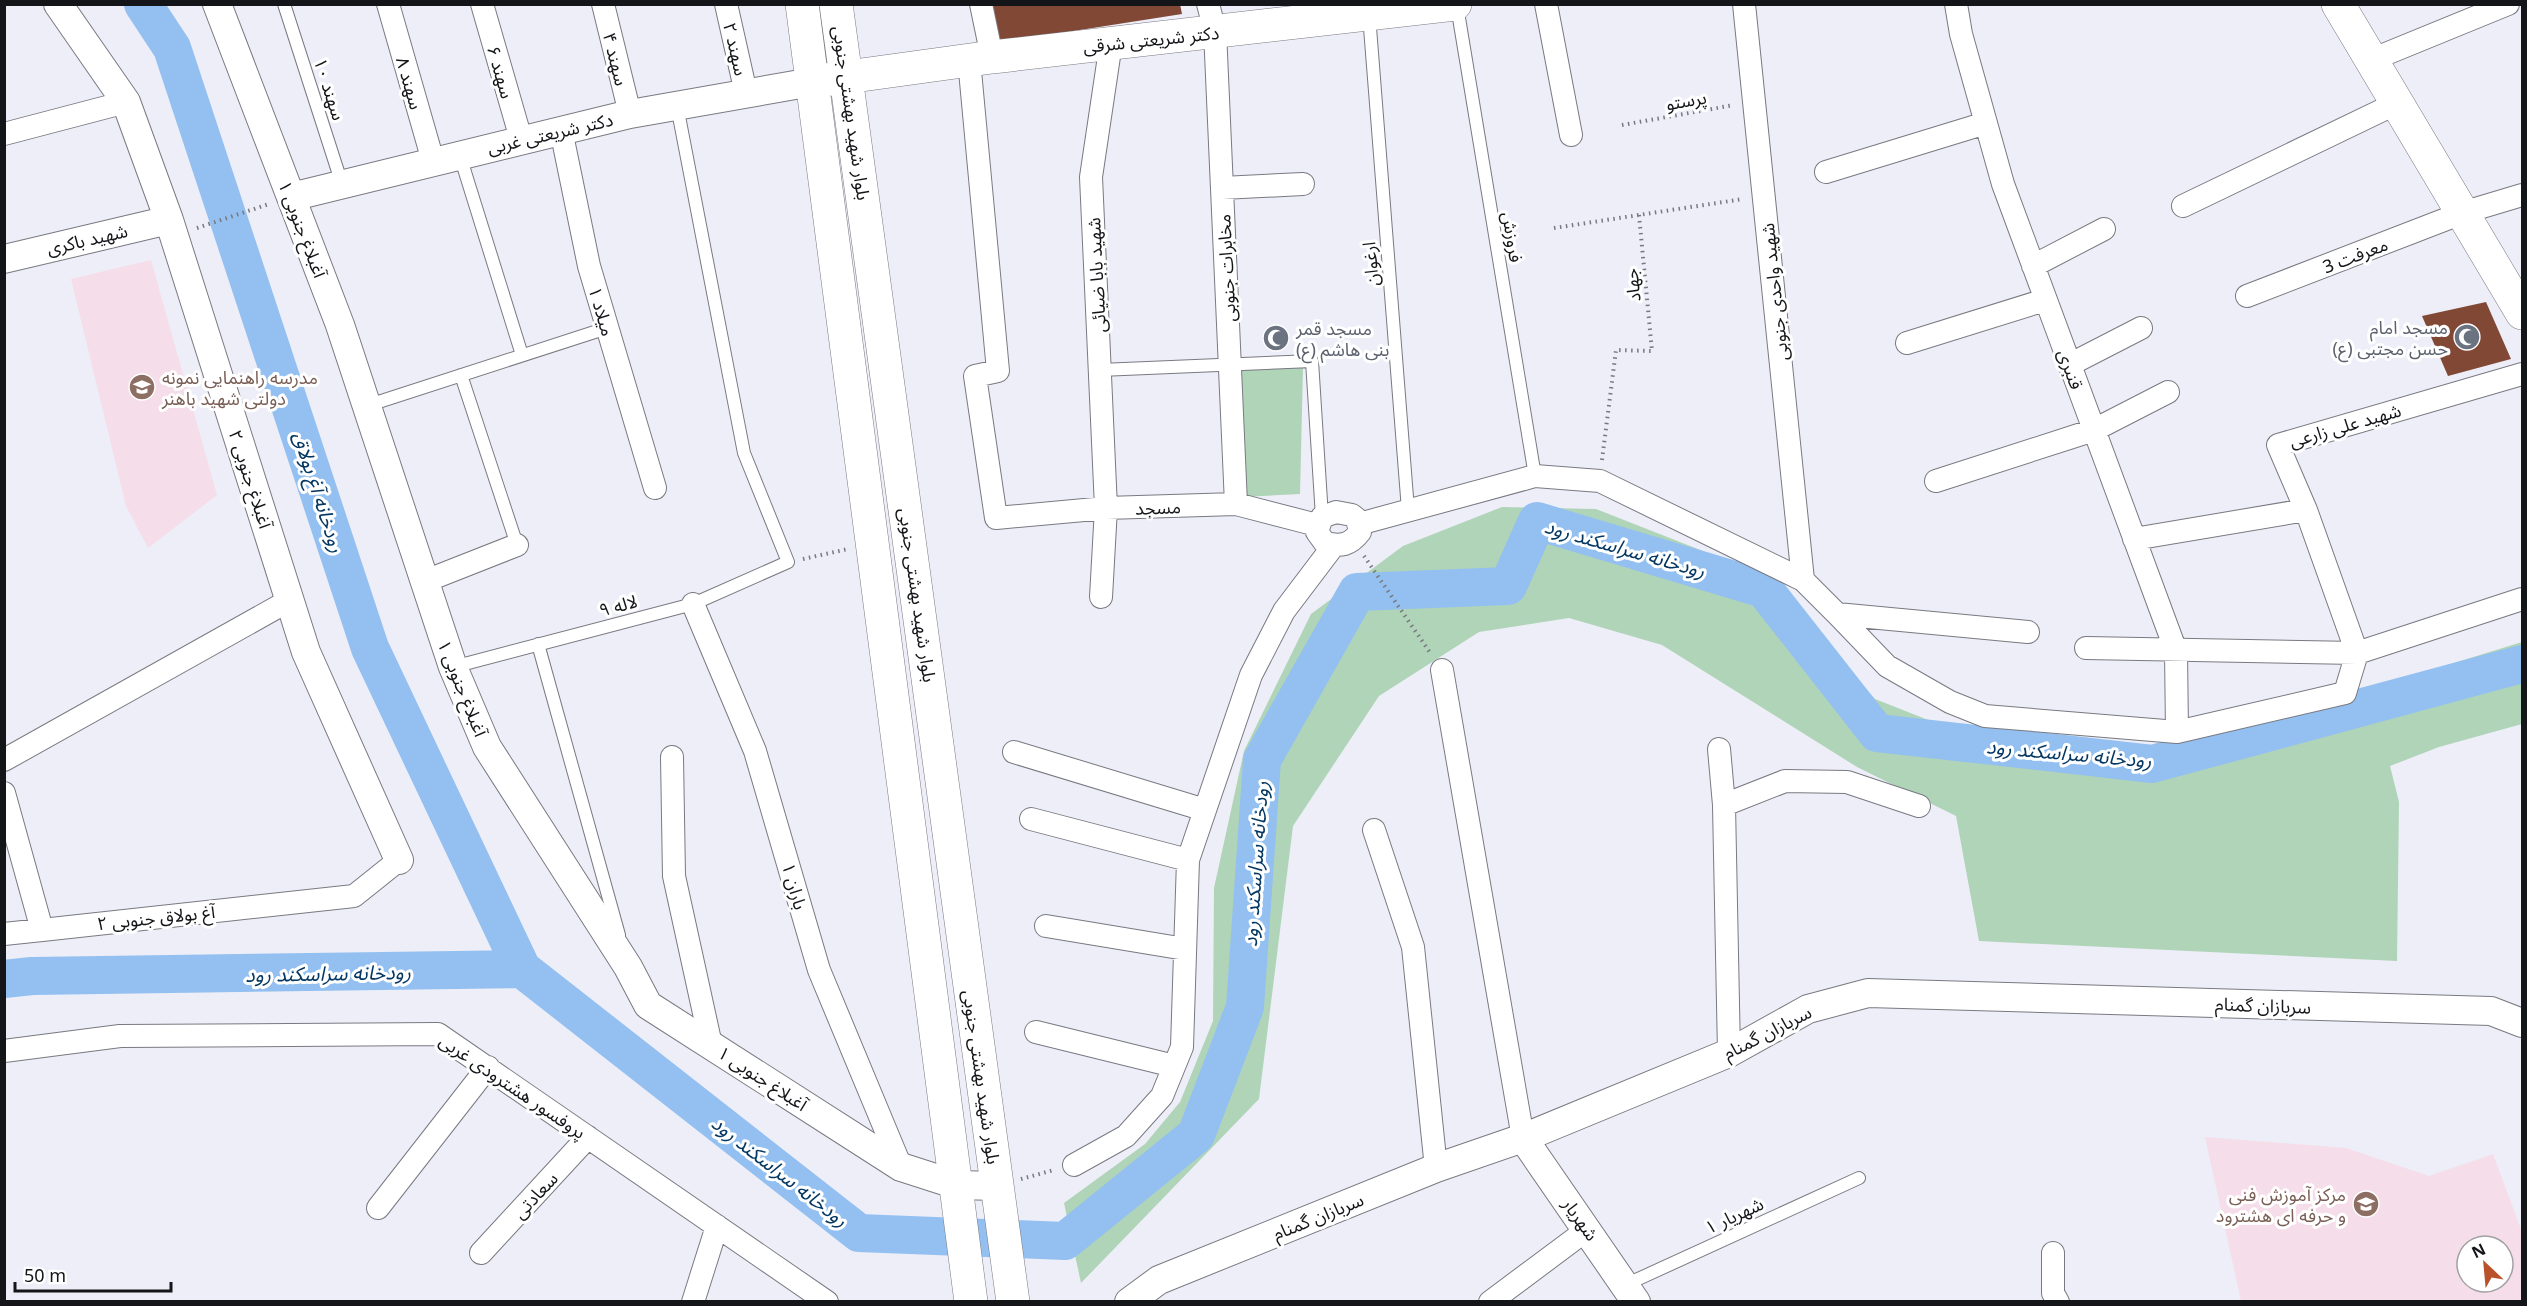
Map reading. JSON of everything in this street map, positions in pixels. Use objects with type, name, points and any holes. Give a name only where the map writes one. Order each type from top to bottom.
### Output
[{"type":"main road","name":"بلوار شهید بهشتی جنوبی","points":[[802,4],[971,1302]]},
{"type":"main road","name":"بلوار شهید بهشتی جنوبی","points":[[836,4],[1013,1302]]},
{"type":"main road","points":[[2338,4],[2523,313]]},
{"type":"main road","name":"دکتر شریعتی شرقی","points":[[812,82],[980,58],[1111,43],[1212,18],[1446,5]]},
{"type":"street","name":"آغبلاغ جنوبی ۲","points":[[58,4],[126,102],[171,228],[306,652],[399,860]]},
{"type":"street","name":"آغبلاغ جنوبی ۱","points":[[217,4],[340,325],[423,582],[453,667],[487,747],[627,967],[648,1005],[901,1167],[958,1199],[999,1198]]},
{"type":"street","name":"سهند ۸","points":[[388,4],[447,158]]},
{"type":"street","name":"سهند ۶","points":[[482,4],[520,139]]},
{"type":"street","name":"سهند ۴","points":[[603,4],[630,114]]},
{"type":"street","name":"سهند ۲","points":[[726,4],[746,93]]},
{"type":"street","points":[[980,58],[981,4]]},
{"type":"street","points":[[1546,4],[1571,135]]},
{"type":"street","name":"شهید واحدی جنوبی","points":[[1744,4],[1803,580]]},
{"type":"street","name":"قنبری","points":[[1956,4],[1961,34],[2003,184],[2176,651],[2177,732]]},
{"type":"street","points":[[2371,60],[2508,4]]},
{"type":"street","name":"مخابرات جنوبی","points":[[1212,18],[1236,504]]},
{"type":"street","name":"شهيد بابا ضيائی","points":[[1101,597],[1106,508],[1091,177],[1111,43]]},
{"type":"street","name":"مسجد","points":[[980,58],[998,371],[975,375],[996,518],[1106,508],[1236,504],[1319,521]]},
{"type":"street","name":"دکتر شریعتی غربی","points":[[291,197],[520,139],[630,114],[812,82]]},
{"type":"street","points":[[4,134],[126,102]]},
{"type":"street","points":[[2183,206],[2397,103]]},
{"type":"street","points":[[1826,172],[1986,123]]},
{"type":"street","name":"میلاد ۱","points":[[561,130],[589,266],[655,488]]},
{"type":"street","points":[[1222,188],[1303,184]]},
{"type":"street","name":"معرفت 3","points":[[2247,296],[2462,213],[2523,195]]},
{"type":"street","name":"شهید باکری","points":[[4,259],[171,228]]},
{"type":"street","points":[[2033,266],[2104,229]]},
{"type":"street","points":[[1907,343],[2045,300]]},
{"type":"street","points":[[2069,365],[2141,328]]},
{"type":"street","name":"شهيد علی زارعی","points":[[2357,653],[2306,510],[2278,445],[2523,374]]},
{"type":"street","points":[[1935,481],[2094,430],[2168,392]]},
{"type":"street","points":[[1074,1165],[1126,1136],[1162,1096],[1182,1047],[1188,860],[1251,675],[1284,610],[1349,537],[1352,515],[1344,512],[1328,513],[1319,521],[1320,538],[1325,543],[1349,537],[1408,510],[1534,476],[1600,481],[1803,580],[1887,666],[1950,702],[1984,716],[2177,732],[2346,693],[2357,653]]},
{"type":"street","points":[[2134,539],[2306,510]]},
{"type":"street","points":[[423,582],[517,544]]},
{"type":"street","points":[[2086,648],[2357,653],[2523,599]]},
{"type":"street","points":[[4,760],[290,600]]},
{"type":"street","name":"باران ۱","points":[[693,604],[755,751],[819,970],[901,1167]]},
{"type":"street","points":[[1837,614],[2028,632]]},
{"type":"street","points":[[1442,670],[1523,1138]]},
{"type":"street","points":[[1719,748],[1724,805],[1729,1053]]},
{"type":"street","points":[[1014,752],[1204,810]]},
{"type":"street","points":[[672,757],[674,876],[711,1045]]},
{"type":"street","points":[[1724,805],[1785,781],[1795,781],[1847,782],[1919,806]]},
{"type":"street","points":[[4,793],[42,930]]},
{"type":"street","points":[[1031,819],[1188,860]]},
{"type":"street","points":[[1374,830],[1413,947],[1436,1168]]},
{"type":"street","name":"آغ بولاق جنوبی ۲","points":[[4,934],[354,896],[399,860]]},
{"type":"street","points":[[1046,926],[1185,949]]},
{"type":"street","name":"سربازان گمنام","points":[[1129,1302],[1159,1280],[1436,1168],[1523,1138],[1729,1053],[1808,1009],[1868,993],[2491,1011],[2523,1023]]},
{"type":"street","points":[[1036,1032],[1174,1066]]},
{"type":"street","name":"پروفسور هشترودی غربی","points":[[4,1051],[120,1036],[438,1034],[827,1302]]},
{"type":"street","points":[[378,1208],[488,1067]]},
{"type":"street","name":"سعادتی","points":[[481,1253],[588,1137]]},
{"type":"street","name":"شهریار","points":[[1523,1138],[1631,1293]]},
{"type":"street","points":[[693,1302],[717,1226]]},
{"type":"street","points":[[1490,1302],[1588,1229]]},
{"type":"street","points":[[2054,1253],[2053,1293],[2058,1302]]},
{"type":"lane","name":"سهند ۱۰","points":[[284,4],[342,184]]},
{"type":"lane","name":"فروزش","points":[[1446,5],[1534,476]]},
{"type":"lane","name":"ارغوان","points":[[1348,12],[1408,510]]},
{"type":"lane","points":[[677,106],[744,453],[788,562]]},
{"type":"lane","points":[[447,158],[522,355]]},
{"type":"lane","points":[[366,406],[607,328]]},
{"type":"lane","points":[[1100,370],[1312,362],[1319,521]]},
{"type":"lane","points":[[460,375],[517,544]]},
{"type":"lane","name":"لاله ۹","points":[[453,667],[693,604],[788,562]]},
{"type":"lane","points":[[538,645],[627,967]]},
{"type":"lane","name":"شهریار ۱","points":[[1631,1293],[1858,1178]]},
{"type":"path","name":"پرستو","points":[[1622,125],[1755,101]]},
{"type":"path","points":[[1554,228],[1765,196]]},
{"type":"path","points":[[171,228],[291,197]]},
{"type":"path","name":"جهاد","points":[[1600,481],[1616,350],[1652,351],[1639,215]]},
{"type":"path","points":[[1349,537],[1442,670]]},
{"type":"path","points":[[788,562],[872,544]]},
{"type":"path","points":[[999,1198],[1074,1165]]},
{"type":"shaded area","name":"مدرسه راهنمایی نمونه دولتی شهید باهنر","points":[[151,260],[217,495],[148,548],[126,506],[71,279]]},
{"type":"shaded area","name":"مرکز آموزش فنی و حرفه ای هشترود","points":[[2205,1137],[2346,1148],[2429,1176],[2493,1154],[2522,1232],[2522,1301],[2241,1301]]},
{"type":"green space","points":[[1239,368],[1303,368],[1300,494],[1242,497]]},
{"type":"green space","points":[[1502,507],[1596,509],[1764,575],[1875,699],[1951,729],[2156,755],[2522,642],[2522,724],[2439,747],[2390,766],[2399,802],[2397,961],[1979,941],[1956,816],[1857,767],[1662,645],[1569,618],[1479,632],[1379,696],[1293,826],[1259,1099],[1081,1283],[1064,1203],[1145,1144],[1180,1102],[1213,1021],[1214,888],[1244,751],[1311,614],[1403,546]]},
{"type":"building","points":[[990,4],[1180,4],[1182,14],[997,43]]},
{"type":"building","name":"مسجد امام حسن مجتبی (ع)","points":[[2486,302],[2511,359],[2448,376],[2422,316]]},
{"type":"waterway","name":"رودخانه آغ بولاق","points":[[143,4],[172,48],[370,648],[522,969]]},
{"type":"waterway","name":"رودخانه سراسکند رود","points":[[4,979],[32,976],[522,969],[859,1233],[1065,1241],[1196,1135],[1245,1007],[1262,760],[1357,592],[1508,586],[1537,521],[1764,589],[1877,733],[2152,764],[2522,664]]},
{"type":"place","name":"مسجد امام حسن مجتبی (ع)","points":[[2467,337]]},
{"type":"place","name":"مسجد قمر بنی هاشم (ع)","points":[[1276,338]]},
{"type":"place","name":"مدرسه راهنمایی نمونه دولتی شهید باهنر","points":[[142,387]]},
{"type":"place","name":"مرکز آموزش فنی و حرفه ای هشترود","points":[[2366,1204]]}]
